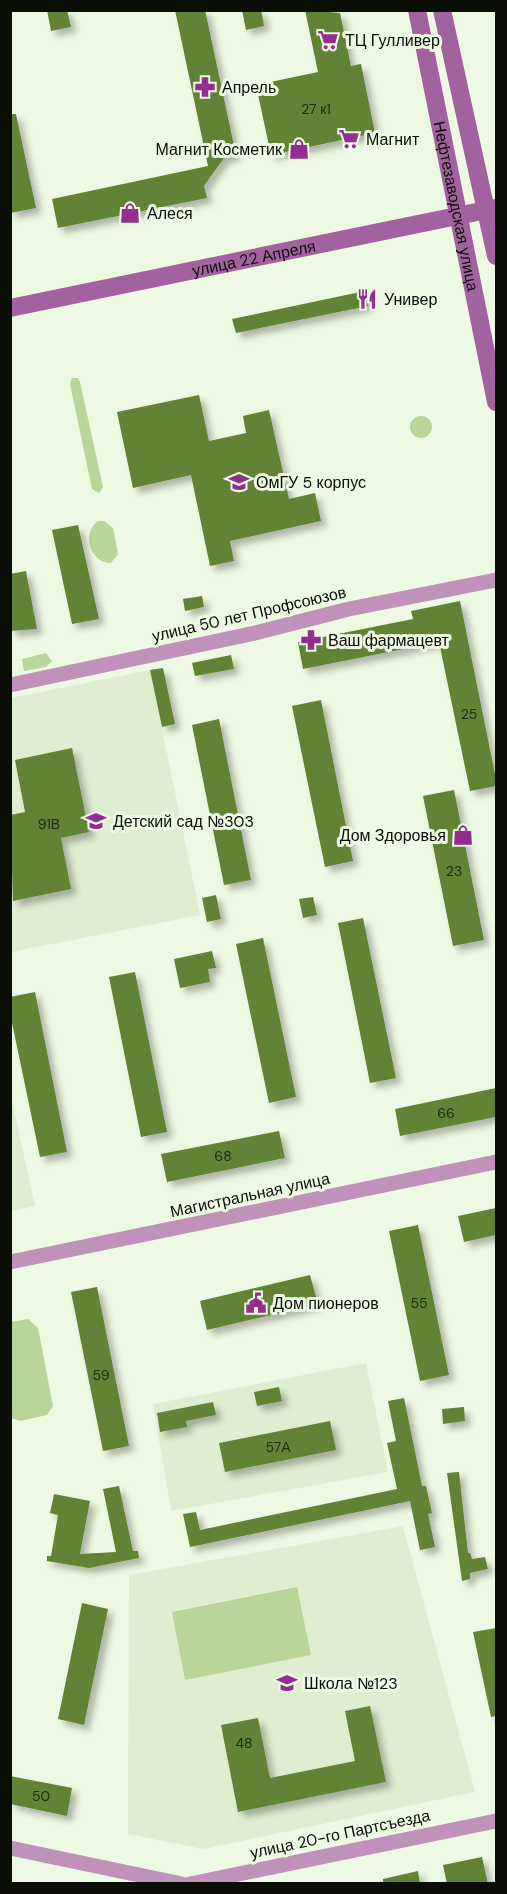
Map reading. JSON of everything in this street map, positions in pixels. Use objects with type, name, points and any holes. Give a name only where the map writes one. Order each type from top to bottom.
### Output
[{"type":"main road","name":"Нефтезаводская улица","points":[[417,10],[467,248],[496,402]]},
{"type":"main road","name":"Нефтезаводская улица","points":[[442,10],[481,182],[493,205],[496,243]]},
{"type":"main road","points":[[426,223],[448,207],[454,191]]},
{"type":"main road","name":"улица 22 Апреля","points":[[10,308],[460,216],[493,205]]},
{"type":"main road","points":[[426,223],[449,227],[464,238],[467,248]]},
{"type":"street","name":"улица 50 лет Профсоюзов","points":[[10,685],[255,633],[349,609],[496,580]]},
{"type":"street","name":"Магистральная улица","points":[[10,1262],[496,1162]]},
{"type":"street","name":"улица 20-го Партсъезда","points":[[190,1884],[496,1821]]},
{"type":"street","points":[[10,1848],[182,1884]]},
{"type":"shaded area","name":"Детский сад №303","points":[[150,670],[200,915],[11,952],[11,698]]},
{"type":"shaded area","points":[[10,1092],[35,1206],[11,1211],[10,1211]]},
{"type":"shaded area","points":[[366,1363],[388,1472],[171,1511],[153,1404]]},
{"type":"shaded area","name":"Школа №123","points":[[403,1526],[475,1792],[203,1849],[128,1834],[129,1575]]},
{"type":"green space","points":[[72,378],[78,378],[80,382],[103,487],[99,493],[92,489],[70,384]]},
{"type":"green space","points":[[421,416],[429,419],[432,427],[429,435],[421,438],[413,435],[410,427],[413,419]]},
{"type":"green space","points":[[98,521],[104,521],[113,528],[118,554],[111,563],[98,558],[90,546],[90,533]]},
{"type":"green space","points":[[46,653],[52,661],[46,667],[24,671],[22,659]]},
{"type":"green space","points":[[28,1319],[38,1328],[53,1406],[47,1415],[20,1421],[11,1418],[11,1322]]},
{"type":"green space","points":[[297,1587],[311,1655],[185,1680],[172,1612]]},
{"type":"building","points":[[47,10],[67,10],[71,27],[51,31]]},
{"type":"building","points":[[175,10],[205,10],[236,155],[224,158],[204,186],[207,198],[58,228],[52,199],[208,166]]},
{"type":"building","points":[[242,10],[261,10],[264,26],[246,30]]},
{"type":"building","points":[[305,10],[340,13],[351,66],[361,64],[375,133],[271,155],[256,85],[318,72]]},
{"type":"building","points":[[10,114],[16,114],[36,208],[10,213]]},
{"type":"building","points":[[365,291],[368,306],[236,333],[232,319]]},
{"type":"building","name":"ОмГУ 5 корпус","points":[[199,395],[209,441],[246,433],[243,416],[269,410],[289,499],[315,493],[321,521],[230,541],[234,561],[210,566],[191,475],[133,488],[117,412]]},
{"type":"building","points":[[78,525],[99,619],[72,624],[52,530]]},
{"type":"building","points":[[26,571],[37,629],[10,631],[10,574]]},
{"type":"building","points":[[202,596],[204,607],[185,611],[183,599]]},
{"type":"building","points":[[460,601],[496,779],[496,786],[470,791],[439,642],[303,669],[298,642],[413,619],[411,611]]},
{"type":"building","points":[[231,655],[234,669],[195,676],[192,663]]},
{"type":"building","points":[[163,668],[175,724],[162,727],[150,670]]},
{"type":"building","points":[[321,700],[353,861],[325,867],[292,706]]},
{"type":"building","points":[[219,719],[251,880],[224,885],[192,725]]},
{"type":"building","points":[[72,748],[89,832],[61,838],[71,889],[13,901],[10,815],[25,812],[15,760]]},
{"type":"building","points":[[454,790],[484,940],[453,946],[423,796]]},
{"type":"building","points":[[216,895],[221,919],[207,922],[202,898]]},
{"type":"building","points":[[313,897],[317,915],[303,918],[299,899]]},
{"type":"building","points":[[363,918],[396,1078],[370,1083],[338,923]]},
{"type":"building","points":[[263,938],[296,1097],[269,1103],[236,944]]},
{"type":"building","points":[[212,951],[216,968],[208,969],[210,982],[180,988],[174,959]]},
{"type":"building","points":[[135,972],[167,1132],[141,1137],[109,977]]},
{"type":"building","points":[[35,992],[67,1152],[40,1157],[10,1013],[10,997]]},
{"type":"building","points":[[496,1088],[496,1117],[400,1136],[395,1109]]},
{"type":"building","points":[[279,1131],[285,1158],[167,1182],[161,1154]]},
{"type":"building","points":[[496,1208],[496,1235],[464,1242],[458,1216]]},
{"type":"building","points":[[418,1225],[449,1375],[420,1381],[389,1231]]},
{"type":"building","points":[[310,1275],[318,1304],[207,1330],[200,1301]]},
{"type":"building","points":[[97,1287],[129,1446],[103,1451],[71,1292]]},
{"type":"building","points":[[279,1387],[282,1401],[257,1406],[254,1392]]},
{"type":"building","points":[[404,1398],[422,1486],[426,1486],[432,1513],[428,1514],[435,1547],[420,1550],[410,1501],[190,1547],[183,1514],[196,1512],[200,1530],[397,1489],[387,1443],[396,1441],[388,1401]]},
{"type":"building","points":[[213,1402],[216,1415],[186,1421],[187,1427],[160,1432],[157,1413]]},
{"type":"building","points":[[464,1407],[465,1421],[443,1424],[442,1409]]},
{"type":"building","points":[[330,1421],[336,1450],[225,1472],[219,1443]]},
{"type":"building","points":[[459,1472],[468,1553],[472,1559],[485,1557],[488,1569],[470,1573],[470,1579],[462,1581],[447,1473]]},
{"type":"building","points":[[119,1486],[133,1551],[138,1551],[139,1558],[89,1568],[47,1561],[47,1556],[51,1556],[58,1515],[50,1513],[54,1494],[90,1501],[80,1554],[116,1552],[103,1489]]},
{"type":"building","points":[[82,1603],[108,1609],[84,1725],[58,1719]]},
{"type":"building","points":[[496,1628],[496,1716],[491,1717],[473,1632]]},
{"type":"building","points":[[370,1706],[386,1782],[238,1812],[221,1725],[258,1718],[270,1778],[355,1761],[345,1711]]},
{"type":"building","points":[[10,1776],[72,1788],[67,1816],[10,1804]]},
{"type":"building","points":[[482,1857],[488,1884],[447,1884],[443,1865]]},
{"type":"building","points":[[418,1871],[420,1884],[383,1884],[383,1879]]},
{"type":"place","name":"ТЦ Гулливер","points":[[328,40]]},
{"type":"place","name":"Апрель","points":[[205,87]]},
{"type":"place","name":"Магнит","points":[[349,139]]},
{"type":"place","name":"Магнит Косметик","points":[[299,149]]},
{"type":"place","name":"Алеся","points":[[130,213]]},
{"type":"place","name":"Универ","points":[[367,299]]},
{"type":"place","name":"ОмГУ 5 корпус","points":[[239,482]]},
{"type":"place","name":"Ваш фармацевт","points":[[311,640]]},
{"type":"place","name":"Детский сад №303","points":[[96,821]]},
{"type":"place","name":"Дом Здоровья","points":[[463,835]]},
{"type":"place","name":"Дом пионеров","points":[[256,1303]]},
{"type":"place","name":"Школа №123","points":[[287,1683]]}]
